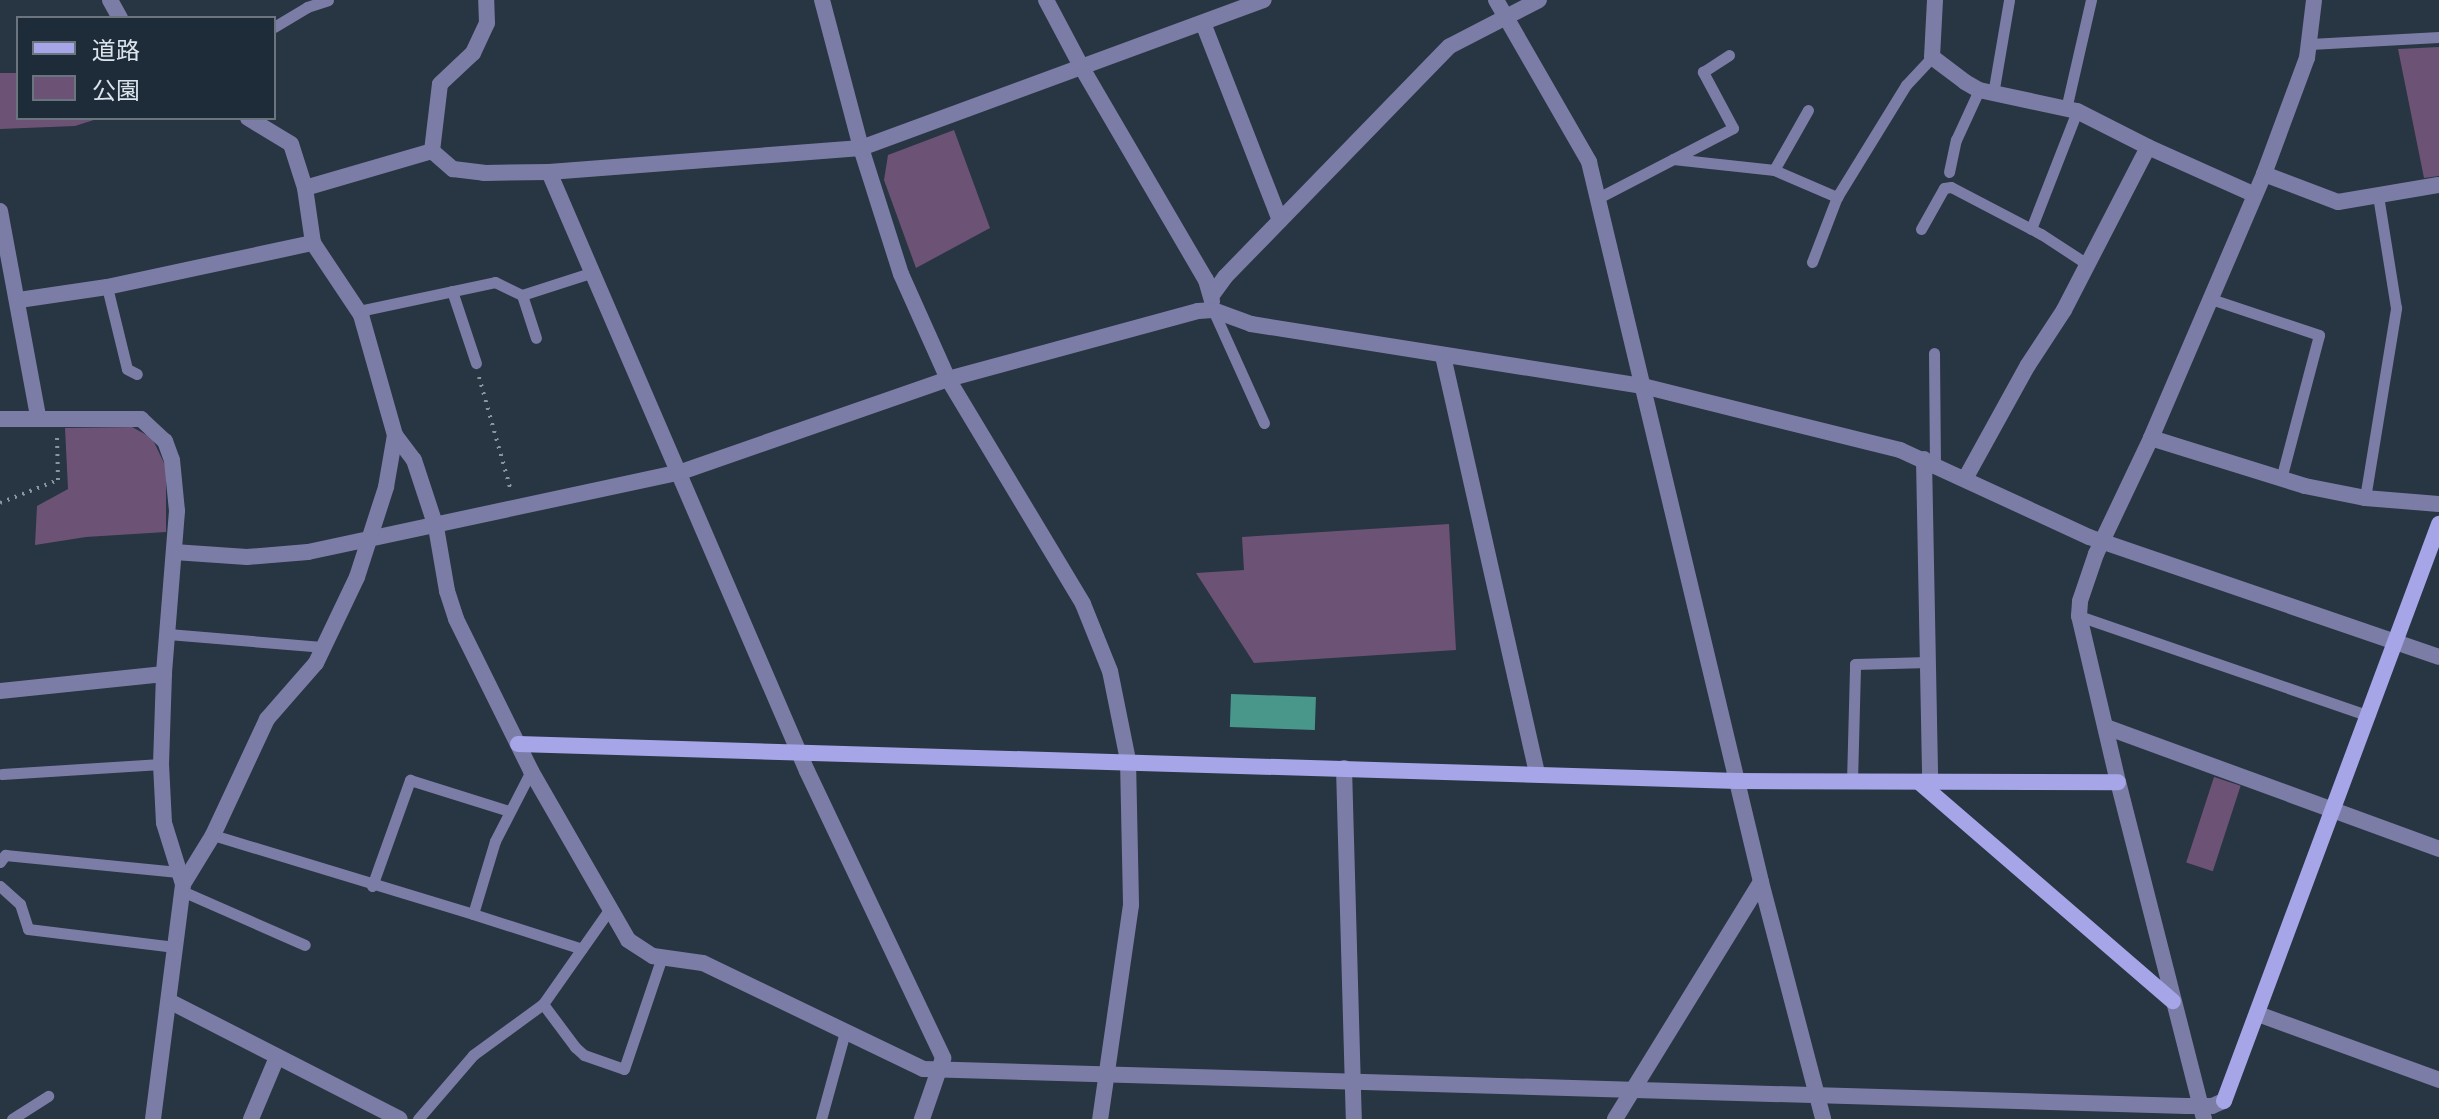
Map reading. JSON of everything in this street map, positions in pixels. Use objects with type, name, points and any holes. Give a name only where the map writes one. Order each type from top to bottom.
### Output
[{"type":"street","points":[[91,0],[110,2]]},
{"type":"street","points":[[432,151],[440,84],[473,53],[487,23],[486,0]]},
{"type":"street","points":[[822,0],[861,148],[901,274],[948,379],[1083,604],[1110,671],[1128,760],[1131,905],[1100,1119]]},
{"type":"street","points":[[1046,0],[1213,302],[1251,324],[1643,386],[1930,462],[2089,537],[2439,657]]},
{"type":"street","points":[[432,151],[453,169],[549,172],[861,148],[1264,0]]},
{"type":"street","points":[[1496,0],[1504,19],[1575,133],[1589,162],[1761,882],[1823,1119]]},
{"type":"street","points":[[174,552],[247,557],[308,552],[681,472],[948,379],[1198,311],[1213,302],[1280,221],[1450,46],[1539,0]]},
{"type":"street","points":[[1935,0],[1932,57],[1986,92],[2072,110],[2253,194]]},
{"type":"street","points":[[2202,1113],[2118,782],[2079,616],[2080,601],[2103,540],[2151,438],[2208,298],[2264,174],[2310,44],[2314,0]]},
{"type":"street","points":[[1203,23],[1280,221]]},
{"type":"street","points":[[251,120],[291,144],[305,188],[313,243],[359,311],[395,435],[414,460],[436,527],[447,591],[456,619],[531,771],[628,940],[653,956],[703,963],[923,1069],[937,1072],[1354,1080],[1633,1091],[1817,1094],[2202,1113],[2224,1101],[2396,641],[2436,543],[2439,524]]},
{"type":"street","points":[[1965,479],[2087,264],[2148,147]]},
{"type":"street","points":[[305,188],[432,151]]},
{"type":"street","points":[[549,172],[681,472],[799,752],[943,1058],[922,1119]]},
{"type":"street","points":[[2264,174],[2338,202],[2439,185]]},
{"type":"street","points":[[0,211],[3,242],[19,300],[38,417]]},
{"type":"street","points":[[19,300],[107,287],[313,243]]},
{"type":"street","points":[[1443,356],[1537,773]]},
{"type":"street","points":[[0,419],[133,418],[153,427],[165,441],[172,460],[177,511],[164,674],[161,764],[164,823],[181,882],[153,1119]]},
{"type":"street","points":[[181,882],[213,835],[267,719],[316,663],[324,647],[357,577],[370,540],[395,435]]},
{"type":"street","points":[[2151,438],[2281,479],[2365,498],[2439,504]]},
{"type":"street","points":[[1925,783],[1930,462]]},
{"type":"street","points":[[0,691],[164,674]]},
{"type":"street","points":[[2106,727],[2439,849]]},
{"type":"street","points":[[518,744],[1128,760],[1737,781],[2118,782]]},
{"type":"street","points":[[1344,768],[1354,1119]]},
{"type":"street","points":[[1925,783],[2173,1001]]},
{"type":"street","points":[[1615,1119],[1761,882]]},
{"type":"street","points":[[169,1001],[398,1119]]},
{"type":"street","points":[[2258,1014],[2439,1080]]},
{"type":"street","points":[[251,1119],[277,1057]]},
{"type":"lane","points":[[276,26],[306,4],[328,0]]},
{"type":"lane","points":[[1949,172],[1956,140],[1986,92],[2009,0]]},
{"type":"lane","points":[[2031,229],[2072,110],[2091,0]]},
{"type":"lane","points":[[2310,44],[2439,37]]},
{"type":"lane","points":[[1598,198],[1733,128],[1703,72],[1729,55]]},
{"type":"lane","points":[[1812,262],[1837,197],[1906,85],[1932,57]]},
{"type":"lane","points":[[1774,170],[1808,110]]},
{"type":"lane","points":[[1673,159],[1774,170],[1837,197]]},
{"type":"lane","points":[[1921,229],[1944,188],[1951,187],[2031,229],[2087,264]]},
{"type":"lane","points":[[2365,498],[2396,308],[2378,196]]},
{"type":"lane","points":[[359,311],[495,282],[522,295],[593,272]]},
{"type":"lane","points":[[107,287],[127,369],[137,374]]},
{"type":"lane","points":[[452,291],[476,363]]},
{"type":"lane","points":[[522,295],[536,338]]},
{"type":"lane","points":[[2208,298],[2319,335],[2281,479]]},
{"type":"lane","points":[[1213,302],[1264,423]]},
{"type":"lane","points":[[1930,462],[1934,353]]},
{"type":"lane","points":[[2079,616],[2369,716]]},
{"type":"lane","points":[[168,634],[324,647]]},
{"type":"lane","points":[[1852,782],[1855,664],[1928,662]]},
{"type":"lane","points":[[2,774],[161,764]]},
{"type":"lane","points":[[473,914],[495,841],[531,771]]},
{"type":"lane","points":[[372,886],[410,780],[509,811]]},
{"type":"lane","points":[[213,835],[582,949]]},
{"type":"lane","points":[[0,862],[5,855],[181,882],[305,945]]},
{"type":"lane","points":[[0,886],[20,904],[28,929],[175,947]]},
{"type":"lane","points":[[418,1119],[473,1055],[543,1004],[609,910]]},
{"type":"lane","points":[[543,1004],[584,1055],[624,1069],[662,957]]},
{"type":"lane","points":[[821,1119],[845,1032]]},
{"type":"lane","points":[[12,1119],[48,1096]]},
{"type":"path","points":[[476,363],[516,509]]},
{"type":"path","points":[[0,503],[58,480],[57,418]]},
{"type":"green space","points":[[2439,47],[2439,176],[2424,178],[2398,49]]},
{"type":"green space","points":[[0,73],[16,73],[16,120],[94,120],[75,126],[0,129]]},
{"type":"green space","points":[[954,130],[990,228],[916,268],[884,180],[888,155]]},
{"type":"green space","points":[[132,427],[152,438],[166,467],[166,532],[86,537],[35,545],[37,506],[68,489],[65,428]]},
{"type":"green space","points":[[1449,524],[1456,650],[1254,663],[1196,573],[1244,570],[1242,537]]},
{"type":"green space","points":[[2214,777],[2241,786],[2213,871],[2186,863]]},
{"type":"shaded area","points":[[1231,694],[1316,697],[1315,730],[1230,727]]}]
